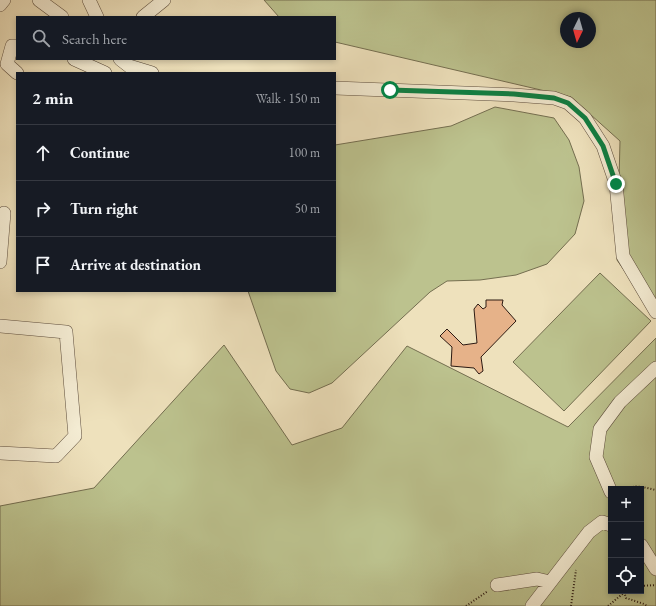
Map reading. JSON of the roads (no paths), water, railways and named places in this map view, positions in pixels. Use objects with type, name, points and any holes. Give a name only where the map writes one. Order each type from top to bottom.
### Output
[{"type":"street","points":[[0,5],[4,0]]},
{"type":"street","points":[[39,0],[61,16]]},
{"type":"street","points":[[90,0],[97,16]]},
{"type":"street","points":[[145,16],[164,0]]},
{"type":"street","points":[[16,46],[12,46],[6,64],[16,72]]},
{"type":"street","points":[[76,60],[102,72]]},
{"type":"street","points":[[121,60],[129,66],[149,72]]},
{"type":"street","points":[[336,88],[514,94],[554,98],[568,103],[585,118],[603,146],[616,184],[623,256],[656,312]]},
{"type":"street","points":[[0,262],[4,213]]},
{"type":"street","points":[[0,326],[66,332],[74,436],[56,456],[0,453]]},
{"type":"street","points":[[608,486],[596,457],[600,430],[620,402],[656,368]]},
{"type":"street","points":[[532,606],[589,532],[602,522],[608,524]]},
{"type":"street","points":[[644,550],[656,569]]},
{"type":"street","points":[[497,585],[537,579],[550,582]]}]
